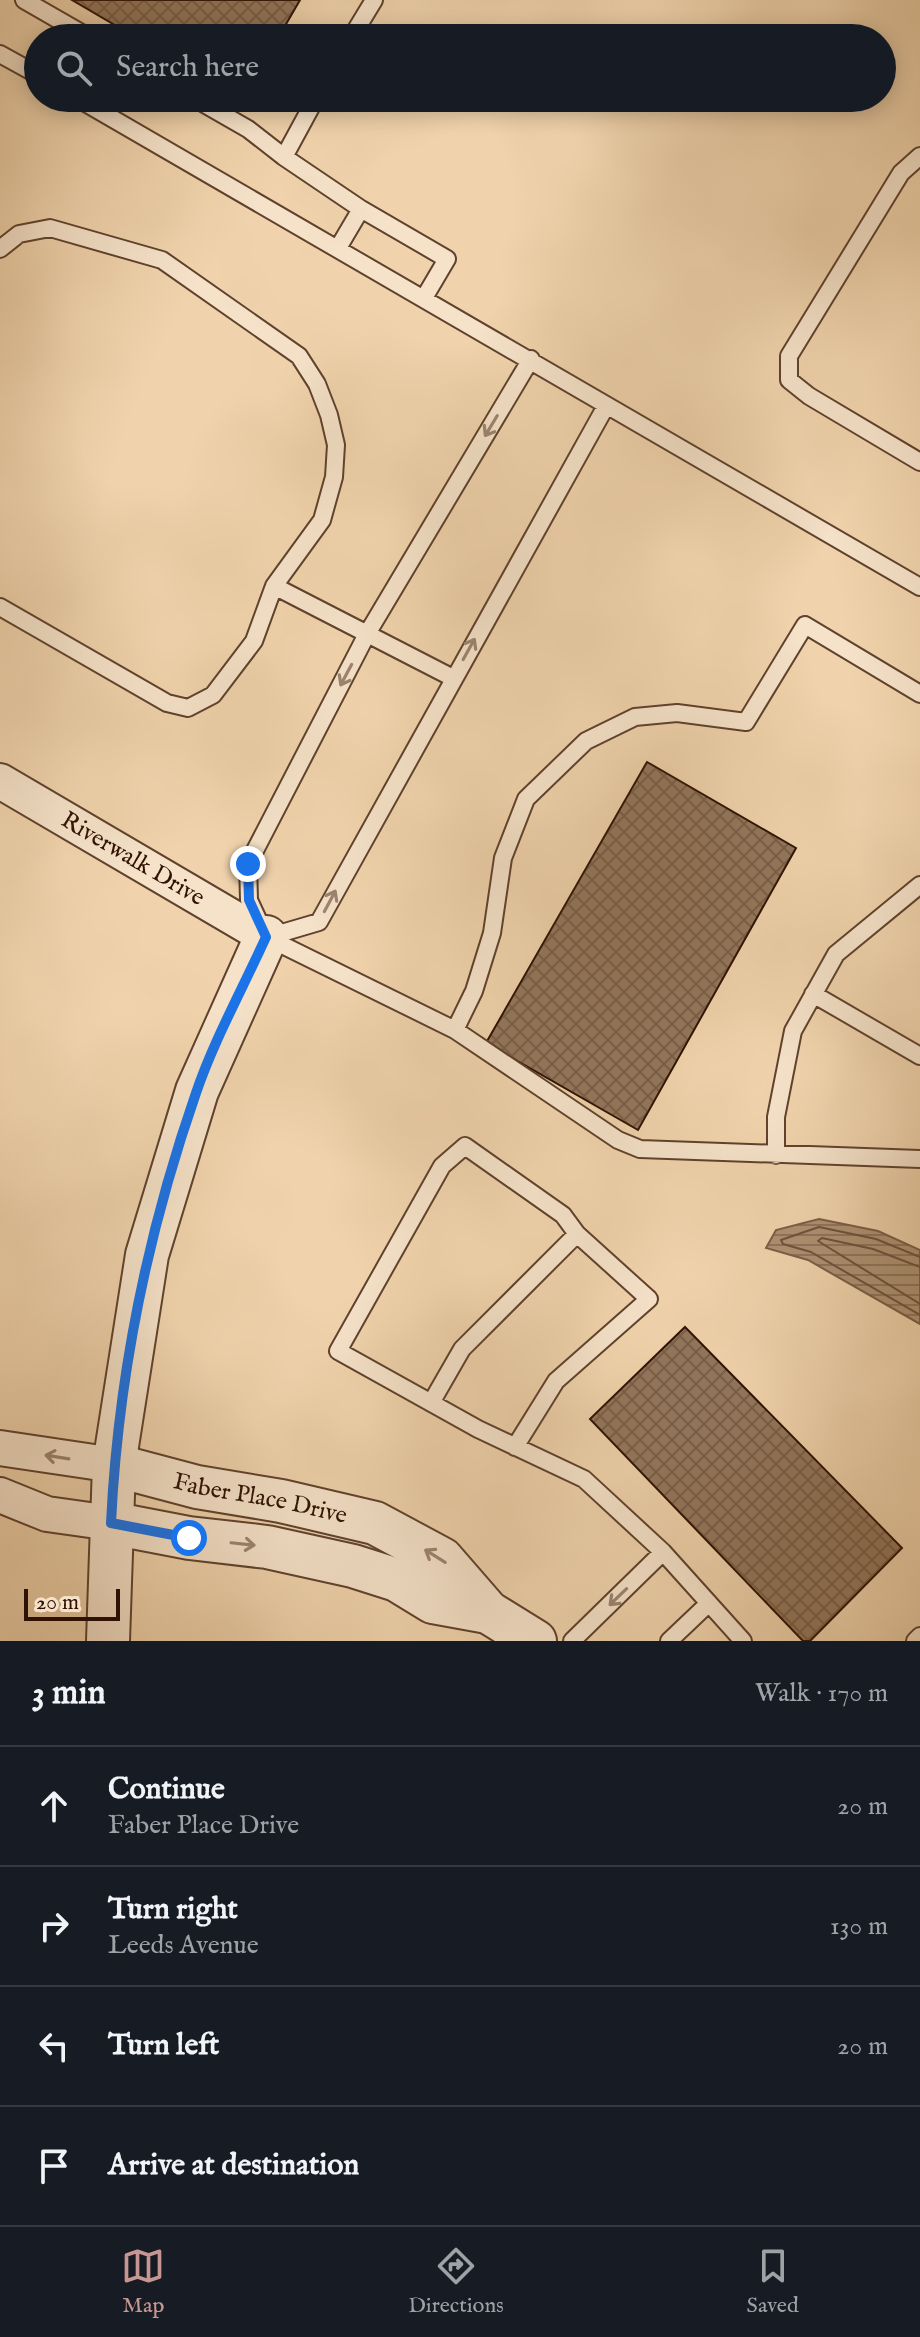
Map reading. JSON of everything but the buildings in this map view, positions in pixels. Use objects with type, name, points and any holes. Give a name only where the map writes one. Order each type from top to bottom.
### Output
[{"type":"street","name":"Riverwalk Drive","points":[[0,781],[266,937]]},
{"type":"street","points":[[108,1641],[114,1465],[147,1255],[197,1091],[266,937]]},
{"type":"street","name":"Faber Place Drive","points":[[0,1448],[114,1465],[197,1487],[281,1501],[375,1523],[442,1559],[488,1612],[535,1641]]},
{"type":"street","name":"Faber Place Drive","points":[[0,1495],[47,1514],[189,1538],[267,1547],[353,1566],[397,1580],[433,1602],[488,1612]]},
{"type":"lane","points":[[24,0],[66,24]]},
{"type":"lane","points":[[359,24],[374,0]]},
{"type":"lane","points":[[0,54],[24,67]]},
{"type":"lane","points":[[101,112],[920,587]]},
{"type":"lane","points":[[218,112],[248,129],[361,209],[447,259],[424,298]]},
{"type":"lane","points":[[284,157],[308,112]]},
{"type":"lane","points":[[920,156],[901,173],[789,356],[789,380],[809,396],[920,462]]},
{"type":"lane","points":[[338,248],[361,209]]},
{"type":"lane","points":[[0,249],[19,234],[50,228],[162,260],[299,356],[317,384],[336,445],[334,477],[322,520],[274,586],[254,641],[213,695],[188,708],[167,703],[0,607]]},
{"type":"lane","points":[[531,359],[367,634],[248,864],[249,900],[266,937],[455,1030],[618,1140],[640,1149],[920,1159]]},
{"type":"lane","points":[[266,937],[319,922],[606,406]]},
{"type":"lane","points":[[274,586],[453,678]]},
{"type":"lane","points":[[455,1030],[474,991],[492,933],[503,858],[526,799],[586,741],[635,717],[677,713],[746,722],[805,625],[920,694]]},
{"type":"lane","points":[[776,1155],[776,1117],[793,1031],[836,954],[920,885]]},
{"type":"lane","points":[[813,994],[920,1056]]},
{"type":"lane","points":[[515,1447],[556,1381],[649,1299],[577,1234],[563,1215],[465,1146],[442,1166],[338,1351],[515,1447],[584,1479],[663,1552],[743,1641]]},
{"type":"lane","points":[[431,1403],[462,1349],[577,1234]]},
{"type":"lane","points":[[572,1641],[663,1552]]},
{"type":"lane","points":[[669,1641],[709,1603]]},
{"type":"lane","points":[[915,1641],[920,1636]]},
{"type":"water","points":[[819,1219],[878,1231],[920,1250],[920,1324],[808,1260],[766,1248],[776,1230]]},
{"type":"route","points":[[189,1538],[111,1523],[114,1465],[147,1255],[197,1091],[266,937],[249,900],[248,864]]}]
